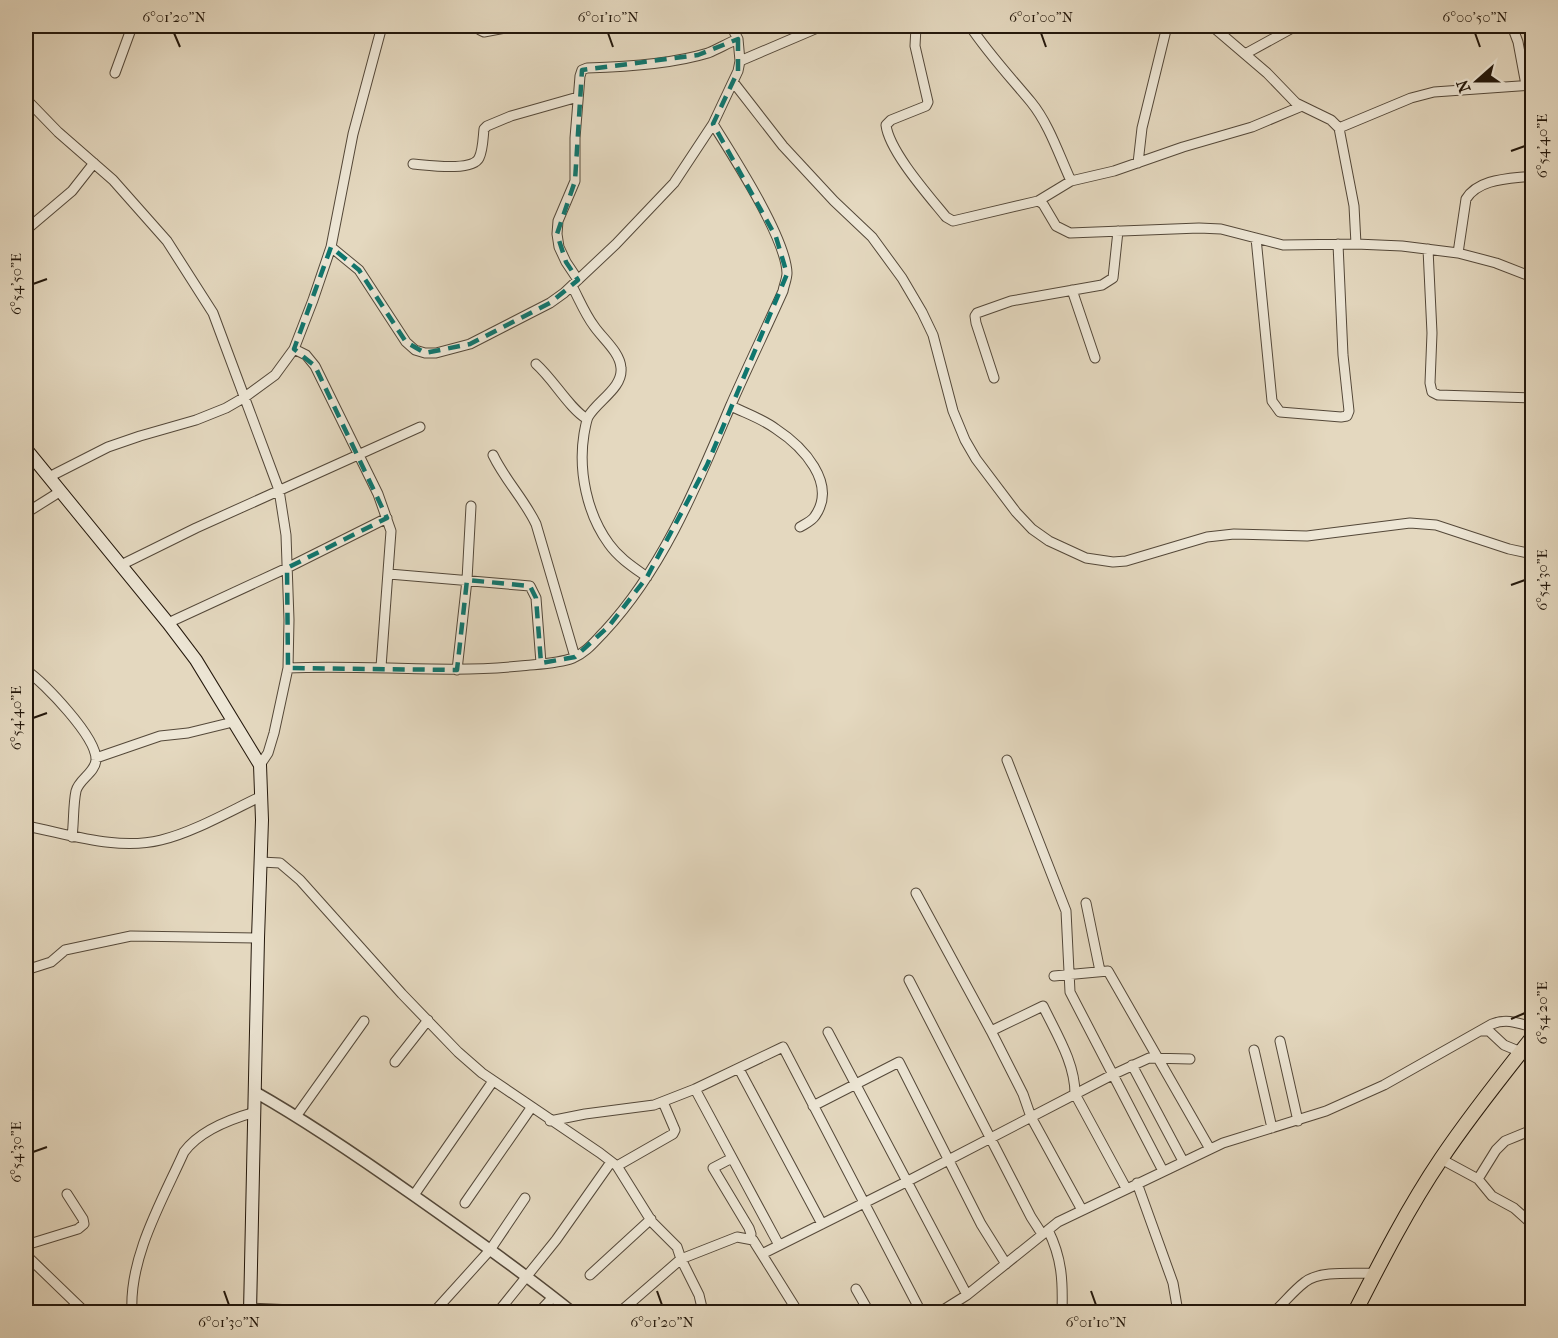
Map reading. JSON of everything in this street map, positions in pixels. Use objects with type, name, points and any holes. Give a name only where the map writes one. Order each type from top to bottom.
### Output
[{"type":"main road","points":[[26,449],[196,660],[260,765],[261,862],[250,1310]]},
{"type":"main road","points":[[1355,1312],[1414,1203],[1441,1159],[1533,1038]]},
{"type":"street","points":[[115,73],[134,26]]},
{"type":"street","points":[[49,477],[108,447],[140,435],[196,420],[226,408],[275,375],[294,349],[331,247],[353,134],[382,26]]},
{"type":"street","points":[[478,26],[484,32],[517,26]]},
{"type":"street","points":[[331,247],[359,270],[406,342],[416,350],[425,353],[436,353],[470,344],[550,303],[616,244],[674,183],[713,124],[734,82],[740,61],[738,39],[731,26]]},
{"type":"street","points":[[740,61],[822,26]]},
{"type":"street","points":[[900,26],[919,26],[915,46],[928,102],[926,106],[891,120],[886,125],[887,131],[905,164],[946,217],[953,221],[1038,201],[1071,182],[1138,164],[1183,147],[1252,127],[1302,106]]},
{"type":"street","points":[[970,26],[1032,103],[1071,182]]},
{"type":"street","points":[[1138,164],[1142,128],[1167,26]]},
{"type":"street","points":[[1212,26],[1296,103],[1331,120],[1339,128],[1354,206],[1356,244]]},
{"type":"street","points":[[1245,54],[1296,26]]},
{"type":"street","points":[[1339,128],[1412,98],[1434,92],[1529,85],[1512,26]]},
{"type":"street","points":[[647,577],[622,558],[609,544],[596,522],[581,464],[587,418],[612,389],[622,370],[620,362],[593,325],[559,247],[557,234],[558,221],[575,181],[575,138],[580,76],[582,70],[587,68],[632,66],[711,52],[738,39]]},
{"type":"street","points":[[734,82],[783,146],[834,201],[872,237],[902,278],[933,335],[953,411],[976,459],[1016,512],[1032,529],[1049,541],[1086,558],[1113,562],[1126,561],[1207,537],[1234,534],[1307,536],[1410,523],[1436,525],[1509,549],[1533,554]]},
{"type":"street","points":[[413,164],[458,166],[472,164],[479,157],[484,129],[487,126],[511,116],[578,97]]},
{"type":"street","points":[[26,99],[58,132],[119,186],[167,241],[213,313],[279,490],[286,535],[288,668],[274,733],[268,753],[260,765]]},
{"type":"street","points":[[288,668],[381,667],[457,670],[541,663],[575,657],[586,650],[609,626],[647,577],[707,465],[730,406],[783,291],[787,274],[784,256],[776,237],[747,181],[713,124]]},
{"type":"street","points":[[26,230],[72,191],[94,163]]},
{"type":"street","points":[[1458,253],[1466,199],[1470,191],[1478,185],[1533,177]]},
{"type":"street","points":[[1038,201],[1043,204],[1056,226],[1070,232],[1221,229],[1296,246],[1356,244],[1428,249],[1458,253],[1496,263],[1533,277]]},
{"type":"street","points":[[994,378],[976,323],[977,313],[1011,301],[1102,285],[1113,278],[1118,231]]},
{"type":"street","points":[[1256,238],[1272,401],[1280,412],[1341,417],[1347,416],[1349,411],[1343,355],[1338,244]]},
{"type":"street","points":[[1428,249],[1432,392],[1438,395],[1533,398]]},
{"type":"street","points":[[1072,290],[1095,358]]},
{"type":"street","points":[[294,349],[306,355],[315,366],[359,454],[391,531],[381,667]]},
{"type":"street","points":[[536,364],[549,375],[578,413],[587,418]]},
{"type":"street","points":[[730,406],[776,428],[807,454],[819,475],[822,490],[821,504],[814,518],[800,527]]},
{"type":"street","points":[[121,565],[279,490],[420,427]]},
{"type":"street","points":[[493,455],[508,482],[527,506],[536,524],[575,657]]},
{"type":"street","points":[[26,513],[61,491]]},
{"type":"street","points":[[457,670],[471,506]]},
{"type":"street","points":[[168,623],[287,568],[387,518]]},
{"type":"street","points":[[389,574],[530,586],[536,598],[541,663]]},
{"type":"street","points":[[26,670],[39,680],[70,713],[95,752],[95,765],[76,789],[72,837]]},
{"type":"street","points":[[96,758],[160,736],[188,733],[233,722]]},
{"type":"street","points":[[1007,760],[1035,835],[1063,899],[1066,911],[1070,992],[1163,1171]]},
{"type":"street","points":[[26,826],[100,841],[161,841],[262,796]]},
{"type":"street","points":[[261,862],[280,863],[300,880],[458,1052],[493,1082],[614,1164],[651,1219],[677,1247],[699,1295],[703,1312]]},
{"type":"street","points":[[916,893],[991,1031],[1032,1117],[1082,1210]]},
{"type":"street","points":[[1086,903],[1100,971]]},
{"type":"street","points":[[26,970],[51,962],[65,950],[131,936],[258,938]]},
{"type":"street","points":[[1054,976],[1100,971],[1108,971],[1112,975],[1210,1149]]},
{"type":"street","points":[[909,980],[991,1138],[1045,1232],[1057,1248],[1063,1285],[1062,1312]]},
{"type":"street","points":[[991,1031],[1043,1006],[1070,1063],[1075,1078],[1075,1094],[1126,1188]]},
{"type":"street","points":[[395,1062],[428,1020]]},
{"type":"street","points":[[940,1312],[967,1295],[1058,1222],[1126,1188],[1223,1143],[1326,1111],[1384,1085],[1502,1020],[1533,1028]]},
{"type":"street","points":[[297,1115],[364,1021]]},
{"type":"street","points":[[1482,1031],[1489,1031],[1504,1045],[1521,1052]]},
{"type":"street","points":[[828,1032],[967,1295]]},
{"type":"street","points":[[1280,1041],[1298,1121]]},
{"type":"street","points":[[550,1121],[585,1114],[632,1110],[663,1102],[783,1047],[921,1312]]},
{"type":"street","points":[[1254,1050],[1272,1128]]},
{"type":"street","points":[[762,1254],[1132,1065],[1158,1057],[1190,1059]]},
{"type":"street","points":[[813,1106],[899,1062],[992,1245],[1006,1264]]},
{"type":"street","points":[[1132,1065],[1184,1161]]},
{"type":"street","points":[[739,1069],[822,1224]]},
{"type":"street","points":[[414,1196],[493,1082]]},
{"type":"street","points":[[695,1089],[779,1245]]},
{"type":"street","points":[[255,1092],[297,1115],[414,1196],[572,1312]]},
{"type":"street","points":[[498,1312],[614,1164],[673,1134],[674,1125],[663,1102]]},
{"type":"street","points":[[465,1203],[531,1108]]},
{"type":"street","points":[[132,1312],[135,1278],[146,1239],[184,1152],[189,1144],[200,1136],[230,1119],[255,1112]]},
{"type":"street","points":[[1478,1179],[1496,1150],[1505,1141],[1533,1130]]},
{"type":"street","points":[[732,1158],[713,1168],[749,1228],[750,1239]]},
{"type":"street","points":[[1441,1159],[1478,1179],[1492,1196],[1520,1212],[1533,1224]]},
{"type":"street","points":[[1137,1183],[1173,1283],[1178,1312]]},
{"type":"street","points":[[26,1245],[78,1229],[84,1224],[83,1218],[66,1194]]},
{"type":"street","points":[[434,1312],[490,1250],[525,1198]]},
{"type":"street","points":[[590,1275],[651,1219]]},
{"type":"street","points":[[620,1312],[681,1259],[737,1237],[753,1240],[798,1312]]},
{"type":"street","points":[[26,1255],[85,1312]]},
{"type":"street","points":[[1274,1312],[1306,1281],[1314,1277],[1375,1273]]},
{"type":"street","points":[[856,1289],[869,1312]]},
{"type":"street","points":[[539,1312],[553,1297]]},
{"type":"street","points":[[250,1310],[338,1312]]},
{"type":"highlighted area","points":[[738,39],[738,71],[713,124],[776,237],[787,274],[707,465],[647,577],[609,626],[575,657],[541,663],[536,598],[530,586],[467,580],[457,670],[288,668],[287,568],[387,518],[315,366],[294,349],[331,247],[359,270],[406,342],[425,353],[470,344],[550,303],[578,280],[566,262],[557,234],[575,181],[582,70],[698,55]]}]
